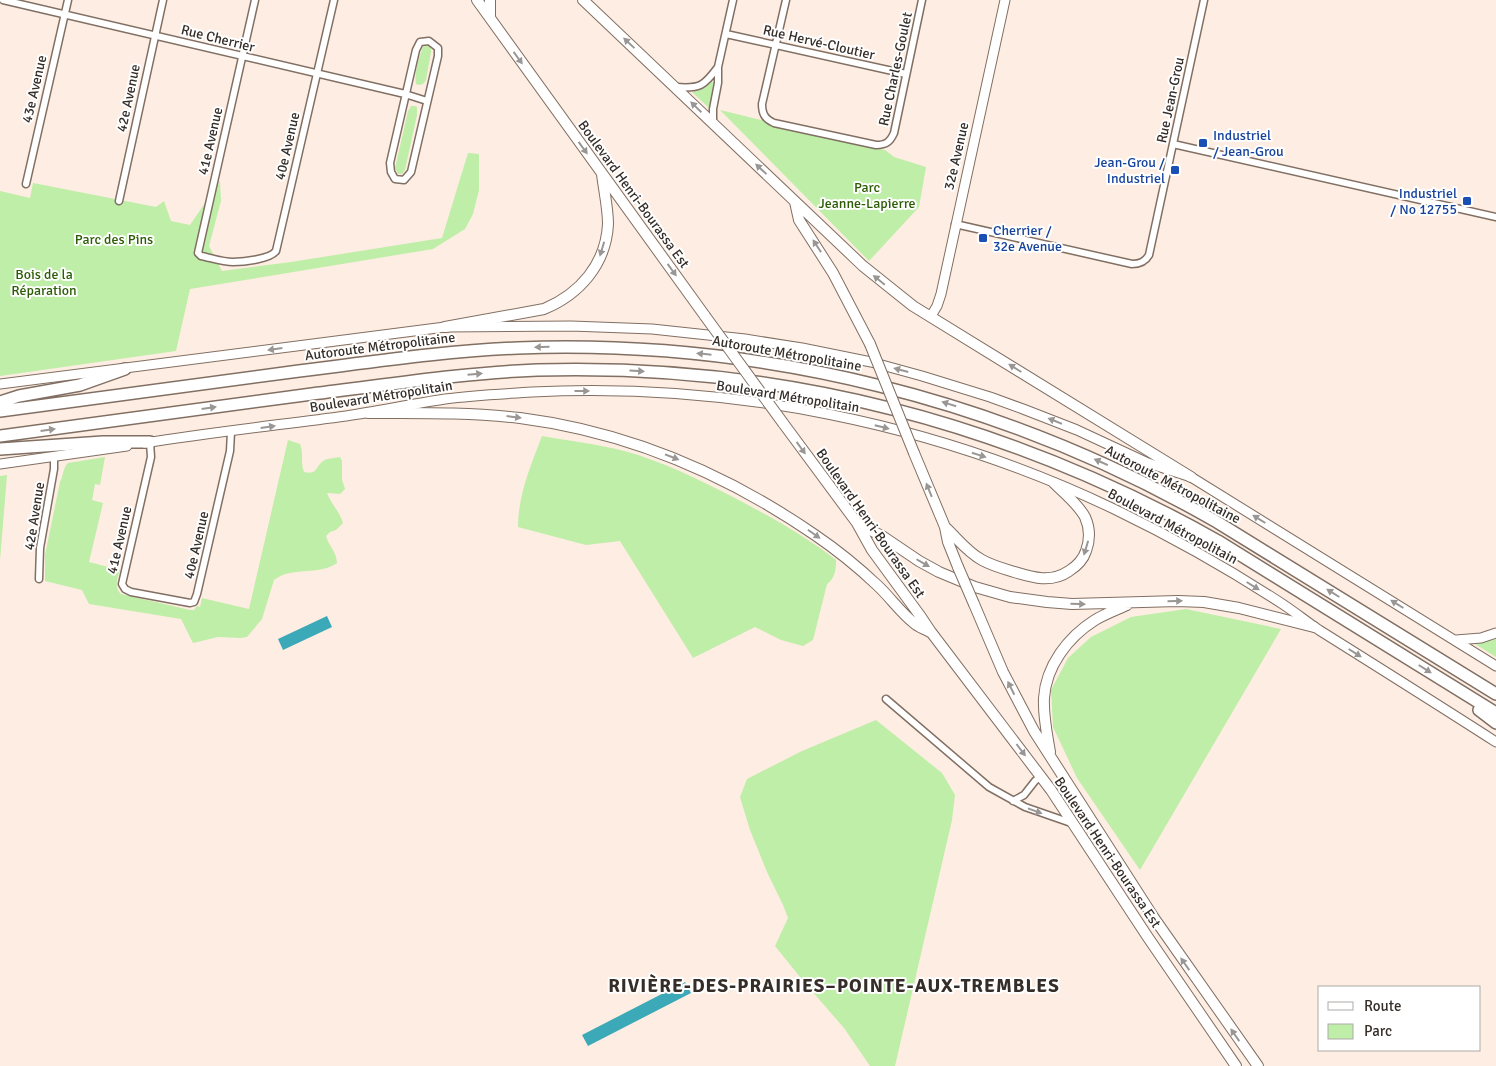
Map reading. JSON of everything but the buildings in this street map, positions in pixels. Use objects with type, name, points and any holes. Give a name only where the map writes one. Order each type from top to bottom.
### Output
[{"type":"highway","name":"Autoroute Métropolitaine","points":[[0,411],[409,357],[491,349],[559,347],[638,349],[714,355],[803,368],[878,385],[959,408],[1048,440],[1102,463],[1170,496],[1217,522],[1496,694]]},
{"type":"highway","points":[[0,402],[19,396],[80,385],[125,369]]},
{"type":"highway","name":"Autoroute Métropolitaine","points":[[0,436],[436,378],[515,371],[593,370],[652,372],[711,376],[800,389],[873,404],[962,428],[1038,455],[1096,479],[1149,504],[1218,541],[1496,713]]},
{"type":"highway","points":[[0,449],[103,442],[150,442]]},
{"type":"highway","points":[[1448,665],[1496,686]]},
{"type":"highway","points":[[1443,680],[1496,723]]},
{"type":"main road","name":"Boulevard Henri-Bourassa Est","points":[[477,0],[783,424],[858,523],[872,550],[931,632],[1040,776],[1236,1066]]},
{"type":"main road","points":[[490,0],[490,18]]},
{"type":"main road","name":"Boulevard Henri-Bourassa Est","points":[[583,0],[794,201],[799,220],[836,278],[870,344],[945,527],[948,542],[958,567],[1017,700],[1034,731],[1149,910],[1258,1066]]},
{"type":"main road","name":"32e Avenue","points":[[931,316],[940,298],[1005,0]]},
{"type":"main road","points":[[0,384],[445,327],[544,308],[565,298],[583,283],[599,259],[607,232],[607,213],[602,174]]},
{"type":"main road","points":[[794,201],[870,272],[903,298],[1496,666]]},
{"type":"main road","points":[[445,327],[571,326],[652,329],[744,338],[823,352],[893,368],[990,396],[1077,430],[1148,462],[1191,476]]},
{"type":"main road","name":"Boulevard Métropolitain","points":[[0,464],[368,413],[446,399],[531,392],[664,393],[721,398],[806,410],[884,427],[971,452],[1054,483],[1114,509],[1187,546],[1283,604],[1314,627],[1496,742]]},
{"type":"main road","points":[[368,413],[464,414],[520,418],[594,432],[670,456],[724,480],[758,498],[794,521],[848,560],[876,585],[914,624],[931,632]]},
{"type":"main road","points":[[945,527],[968,551],[990,564],[1037,578],[1050,579],[1061,576],[1076,566],[1084,556],[1088,544],[1089,530],[1086,519],[1079,508],[1054,483]]},
{"type":"main road","points":[[858,523],[930,567],[975,587],[1020,599],[1060,604],[1210,602],[1251,610],[1314,627]]},
{"type":"main road","points":[[1051,755],[1044,700],[1046,684],[1056,660],[1070,641],[1084,628],[1131,603]]},
{"type":"main road","points":[[1456,640],[1481,638],[1496,633]]},
{"type":"main road","points":[[1040,776],[1065,780]]},
{"type":"street","name":"Rue Cherrier","points":[[3,0],[405,94],[426,101]]},
{"type":"street","name":"43e Avenue","points":[[26,184],[68,0]]},
{"type":"street","name":"42e Avenue","points":[[118,201],[163,0]]},
{"type":"street","name":"41e Avenue","points":[[231,262],[201,256],[198,253],[255,0]]},
{"type":"street","name":"40e Avenue","points":[[231,262],[270,256],[276,251],[334,0]]},
{"type":"street","points":[[713,124],[712,109],[718,83],[718,67],[733,0]]},
{"type":"street","points":[[776,45],[786,0]]},
{"type":"street","name":"Rue Charles-Goulet","points":[[776,45],[762,104],[764,116],[768,121],[883,145],[888,142],[894,132],[922,0]]},
{"type":"street","name":"Rue Jean-Grou","points":[[955,224],[1132,264],[1144,262],[1149,255],[1204,0]]},
{"type":"street","name":"Rue Hervé-Cloutier","points":[[726,34],[906,74]]},
{"type":"street","points":[[430,41],[438,48],[438,56],[411,172],[404,180],[395,179],[391,172],[390,163],[405,94],[416,50],[420,42],[430,41]]},
{"type":"street","points":[[676,87],[691,88],[701,86],[718,67]]},
{"type":"street","points":[[1173,144],[1496,217]]},
{"type":"street","name":"40e Avenue","points":[[122,586],[131,592],[184,603],[192,603],[195,600],[230,452],[231,432]]},
{"type":"street","name":"41e Avenue","points":[[122,586],[151,457],[150,442]]},
{"type":"street","name":"42e Avenue","points":[[39,579],[40,548],[54,469],[54,457]]},
{"type":"street","points":[[886,699],[984,784],[1013,802],[1074,824]]},
{"type":"street","points":[[1013,802],[1024,795],[1040,776]]},
{"type":"green space","points":[[428,45],[431,48],[431,52],[426,80],[423,84],[419,85],[416,84],[417,65],[423,47]]},
{"type":"green space","points":[[712,82],[715,84],[709,108],[692,92],[703,89]]},
{"type":"green space","points":[[411,106],[417,107],[417,115],[405,170],[402,174],[398,174],[395,168],[408,111]]},
{"type":"green space","name":"Parc Jeanne-Lapierre","points":[[720,110],[885,150],[894,157],[926,167],[919,207],[869,261]]},
{"type":"green space","points":[[468,153],[479,154],[479,190],[473,214],[465,229],[433,249],[190,289],[176,351],[0,376],[0,191],[30,198],[33,183],[156,207],[164,201],[171,221],[190,225],[220,181],[221,201],[209,246],[222,271],[442,238]]},
{"type":"green space","points":[[542,436],[594,444],[638,455],[666,465],[733,497],[773,519],[799,534],[836,560],[834,574],[827,584],[813,640],[803,646],[781,640],[755,627],[693,658],[620,541],[586,545],[518,527],[520,503]]},
{"type":"green space","points":[[288,440],[300,444],[304,472],[313,472],[321,463],[328,459],[340,457],[342,461],[342,480],[345,489],[340,494],[327,493],[343,523],[326,536],[337,563],[322,569],[289,573],[274,580],[262,619],[247,637],[218,637],[193,643],[181,619],[89,604],[82,590],[45,581],[45,555],[60,482],[65,467],[68,463],[105,457],[100,485],[95,484],[92,500],[103,503],[89,562],[120,570],[117,586],[121,594],[190,610],[194,610],[197,606],[200,607],[202,598],[249,609]]},
{"type":"green space","points":[[7,475],[0,560],[0,476]]},
{"type":"green space","points":[[1186,609],[1281,629],[1140,870],[1077,778],[1053,727],[1051,690],[1068,658],[1091,637],[1131,617]]},
{"type":"green space","points":[[1496,639],[1496,657],[1475,644]]},
{"type":"green space","points":[[876,720],[942,773],[955,795],[952,820],[895,1066],[870,1066],[844,1028],[775,946],[788,918],[750,830],[740,797],[747,779],[802,751]]},
{"type":"water","points":[[327,616],[332,627],[283,650],[278,639]]},
{"type":"water","points":[[685,982],[691,993],[588,1046],[582,1035]]},
{"type":"place","name":"Industriel / Jean-Grou","points":[[1203,143]]},
{"type":"place","name":"Jean-Grou / Industriel","points":[[1175,170]]},
{"type":"place","name":"Industriel / No 12755","points":[[1467,201]]},
{"type":"place","name":"Cherrier / 32e Avenue","points":[[983,238]]},
{"type":"district","name":"RIVIÈRE-DES-PRAIRIES–POINTE-AUX-TREMBLES","points":[[834,985]]},
{"type":"park label","name":"Parc des Pins","points":[[114,239]]},
{"type":"park label","name":"Bois de la Réparation","points":[[44,282]]}]
